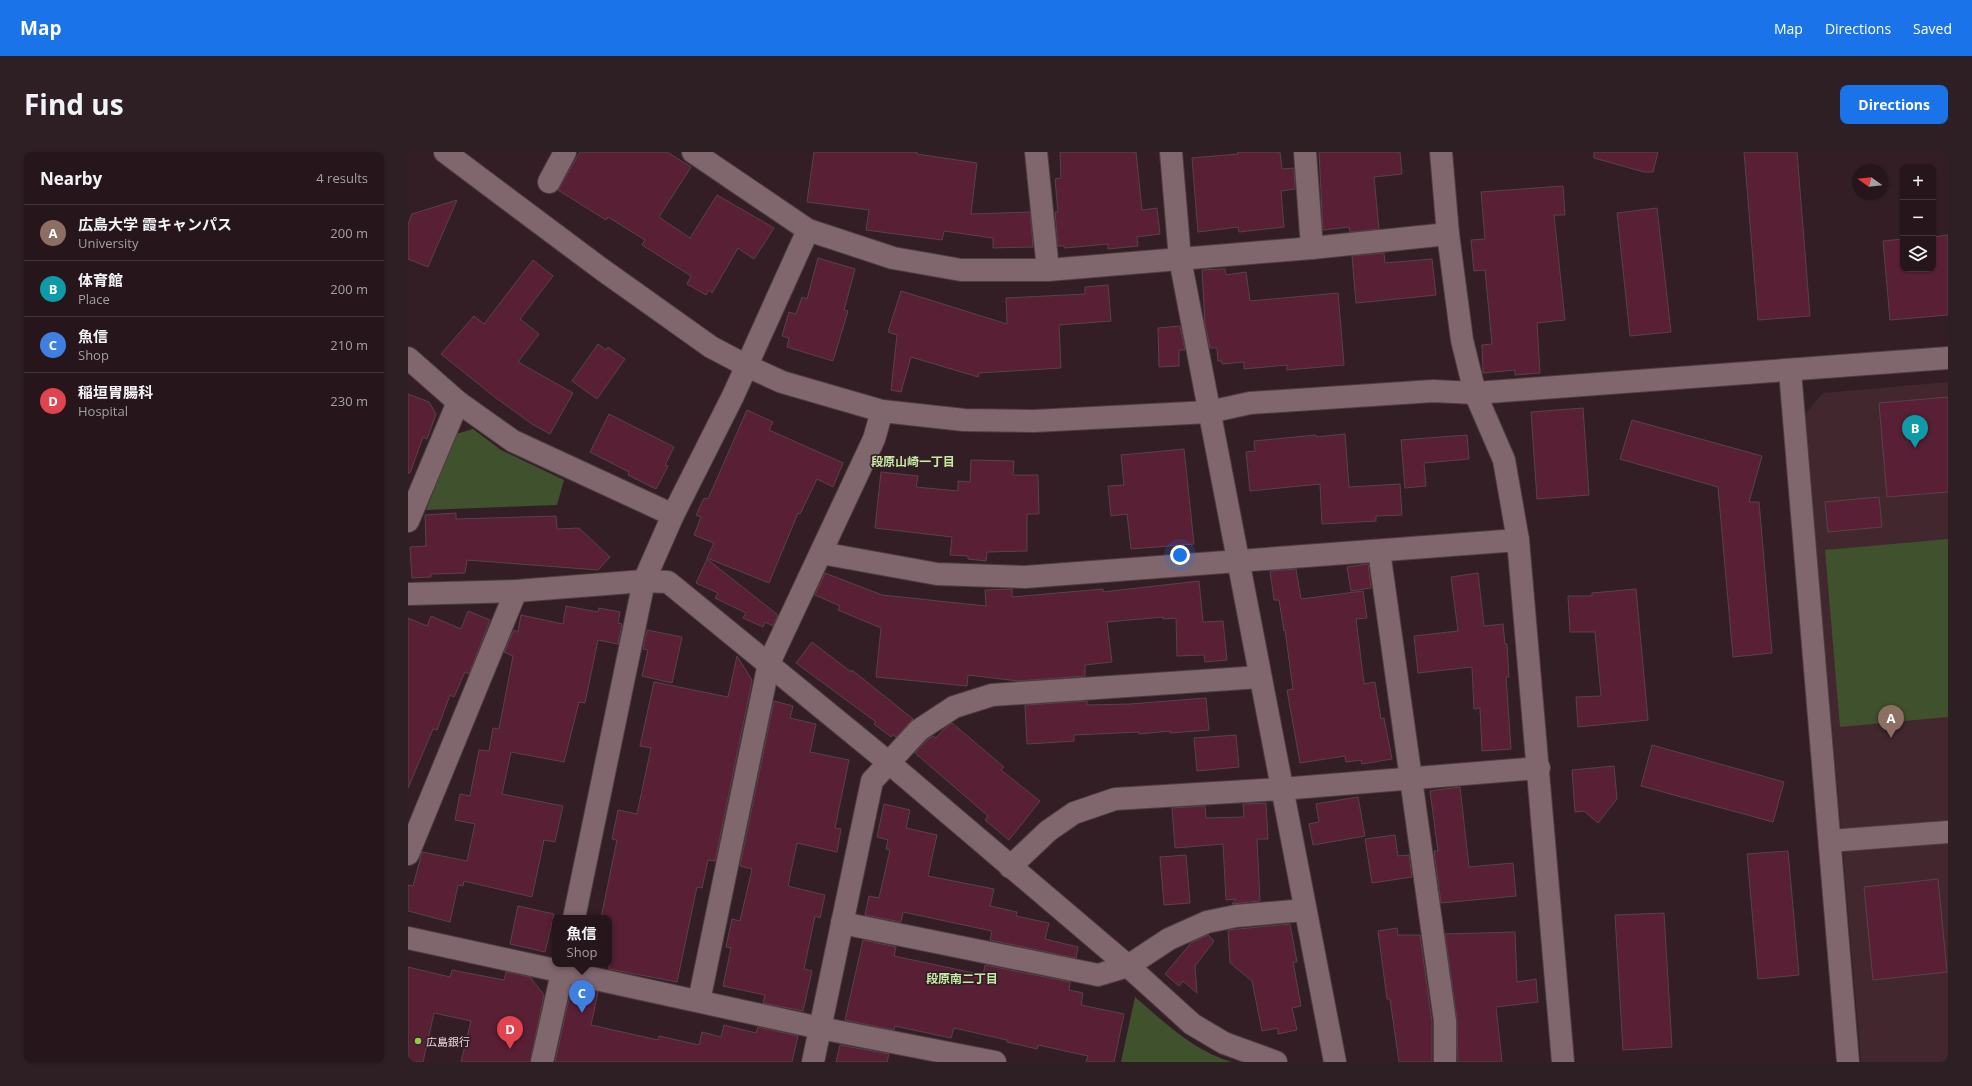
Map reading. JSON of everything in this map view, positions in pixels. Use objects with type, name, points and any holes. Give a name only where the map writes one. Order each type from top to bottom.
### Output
[{"type":"street","points":[[445,152],[665,315],[711,347],[746,366],[782,382],[882,411],[964,420],[1034,422],[1209,412],[1250,403],[1433,391],[1475,392],[1790,371],[1948,358]]},
{"type":"street","points":[[549,182],[564,152]]},
{"type":"street","points":[[1036,152],[1048,270]]},
{"type":"street","points":[[1171,152],[1180,259],[1237,562],[1335,1062]]},
{"type":"street","points":[[1305,152],[1312,248]]},
{"type":"street","points":[[1441,152],[1448,234],[1462,340],[1475,392],[1504,460],[1518,540],[1563,1062]]},
{"type":"street","points":[[704,155],[808,230],[893,258],[961,270],[1048,270],[1312,248],[1448,234]]},
{"type":"street","points":[[575,915],[644,581],[673,515],[746,366],[808,230]]},
{"type":"street","points":[[408,358],[458,402],[513,441],[673,515]]},
{"type":"street","points":[[1790,371],[1848,1062]]},
{"type":"street","points":[[408,521],[458,402]]},
{"type":"street","points":[[699,1001],[769,663],[874,439],[882,411]]},
{"type":"street","points":[[821,553],[937,574],[1026,577],[1518,540]]},
{"type":"street","points":[[1379,551],[1445,1021],[1444,1062]]},
{"type":"street","points":[[408,594],[516,591],[644,581],[668,582],[769,663],[888,762],[1128,966],[1192,1024],[1224,1043],[1276,1062]]},
{"type":"street","points":[[408,854],[516,591]]},
{"type":"street","points":[[813,1062],[872,780],[919,730],[954,707],[992,695],[1260,677]]},
{"type":"street","points":[[1010,867],[1048,831],[1074,813],[1115,799],[1281,789],[1538,768]]},
{"type":"street","points":[[1830,841],[1948,832]]},
{"type":"street","points":[[842,923],[1098,975],[1128,966],[1169,939],[1207,922],[1236,916],[1305,910]]},
{"type":"street","points":[[408,938],[552,966]]},
{"type":"street","points":[[542,1062],[564,968],[699,1001],[820,1028],[995,1062]]},
{"type":"shaded area","points":[[1948,382],[1948,1062],[1861,1062],[1805,414],[1823,393]]},
{"type":"green space","points":[[473,429],[501,450],[564,480],[557,505],[426,510],[456,434]]},
{"type":"green space","points":[[1948,539],[1948,717],[1840,727],[1825,550]]},
{"type":"green space","points":[[1135,997],[1180,1035],[1205,1051],[1232,1062],[1121,1062]]},
{"type":"building","points":[[580,152],[667,152],[691,167],[659,217],[690,238],[717,195],[774,228],[754,259],[738,248],[712,293],[709,290],[706,295],[687,284],[691,276],[642,245],[645,240],[608,217],[606,220],[558,190]]},
{"type":"building","points":[[814,152],[917,152],[917,154],[977,163],[971,214],[1030,212],[1033,247],[993,248],[993,238],[944,231],[942,240],[866,230],[869,210],[807,202]]},
{"type":"building","points":[[1060,152],[1136,152],[1142,210],[1157,208],[1160,234],[1137,237],[1138,246],[1108,249],[1108,244],[1065,248],[1064,246],[1058,246],[1055,212],[1058,212],[1055,179],[1061,178]]},
{"type":"building","points":[[1238,152],[1280,152],[1282,169],[1294,168],[1295,189],[1281,191],[1284,227],[1239,232],[1238,227],[1198,232],[1192,158],[1238,154]]},
{"type":"building","points":[[1319,152],[1400,152],[1402,174],[1374,177],[1379,229],[1350,232],[1349,227],[1323,230]]},
{"type":"building","points":[[1594,152],[1658,152],[1653,172],[1644,172],[1594,158]]},
{"type":"building","points":[[1744,152],[1797,152],[1810,316],[1758,320]]},
{"type":"building","points":[[1563,186],[1565,215],[1554,215],[1565,320],[1537,323],[1540,373],[1515,375],[1515,370],[1483,373],[1482,345],[1492,344],[1485,270],[1474,271],[1471,240],[1485,239],[1481,192]]},
{"type":"building","points":[[457,200],[428,267],[408,259],[408,224],[412,214]]},
{"type":"building","points":[[1657,208],[1671,332],[1630,336],[1617,213]]},
{"type":"building","points":[[1948,235],[1948,315],[1890,320],[1883,241],[1900,239],[1900,272],[1936,272],[1936,237]]},
{"type":"building","points":[[1384,253],[1385,263],[1432,259],[1436,295],[1356,303],[1352,256]]},
{"type":"building","points":[[818,258],[855,269],[844,310],[848,311],[833,361],[787,347],[789,338],[782,336],[789,312],[796,314],[802,297],[807,299]]},
{"type":"building","points":[[533,260],[553,276],[520,319],[539,334],[518,362],[573,393],[550,434],[532,424],[496,398],[441,354],[474,316],[484,324]]},
{"type":"building","points":[[1225,269],[1226,275],[1246,272],[1250,301],[1338,293],[1344,365],[1287,370],[1287,365],[1244,369],[1244,362],[1222,364],[1222,361],[1218,361],[1217,348],[1210,348],[1205,324],[1202,270]]},
{"type":"building","points":[[1108,285],[1111,321],[1059,325],[1061,368],[979,373],[978,377],[911,357],[901,392],[891,390],[897,335],[888,332],[901,291],[1007,324],[1006,298],[1085,294],[1085,287]]},
{"type":"building","points":[[1180,326],[1185,350],[1179,350],[1179,366],[1159,367],[1158,328]]},
{"type":"building","points":[[598,344],[606,350],[608,347],[625,359],[597,399],[572,381]]},
{"type":"building","points":[[408,394],[429,402],[436,414],[427,439],[423,437],[410,473],[408,473]]},
{"type":"building","points":[[1948,397],[1948,492],[1887,497],[1879,403]]},
{"type":"building","points":[[1583,408],[1589,495],[1537,499],[1531,412]]},
{"type":"building","points":[[747,410],[773,422],[769,430],[843,463],[833,487],[817,479],[800,514],[798,513],[769,583],[707,558],[714,543],[694,535],[701,517],[696,515],[704,498],[708,499]]},
{"type":"building","points":[[609,414],[674,447],[665,465],[668,466],[656,489],[628,475],[629,472],[590,452]]},
{"type":"building","points":[[1632,420],[1762,456],[1749,502],[1759,502],[1772,653],[1733,657],[1718,487],[1620,459]]},
{"type":"building","points":[[1345,434],[1349,487],[1400,484],[1402,515],[1376,516],[1376,521],[1322,524],[1320,484],[1250,491],[1246,452],[1255,451],[1254,441],[1316,435],[1316,437]]},
{"type":"building","points":[[1467,435],[1469,459],[1424,463],[1426,486],[1405,488],[1401,440]]},
{"type":"building","points":[[1184,449],[1194,544],[1131,549],[1127,514],[1111,516],[1108,486],[1124,485],[1121,455]]},
{"type":"building","points":[[971,460],[1014,461],[1013,475],[1038,475],[1039,514],[1027,514],[1027,551],[987,552],[986,561],[968,559],[968,556],[950,555],[952,537],[875,528],[881,472],[918,476],[916,487],[958,491],[958,481],[970,482]]},
{"type":"building","points":[[1879,497],[1882,527],[1828,532],[1825,502]]},
{"type":"building","points":[[456,513],[456,519],[556,516],[557,529],[579,528],[610,557],[598,570],[467,560],[465,573],[431,574],[431,577],[412,578],[410,547],[426,546],[425,515]]},
{"type":"building","points":[[707,559],[778,615],[773,626],[765,622],[763,627],[743,618],[746,613],[715,598],[718,593],[696,583]]},
{"type":"building","points":[[1368,564],[1371,588],[1351,591],[1347,567]]},
{"type":"building","points":[[1296,569],[1301,599],[1363,591],[1367,618],[1356,619],[1364,684],[1375,682],[1381,719],[1384,718],[1392,759],[1362,764],[1361,760],[1346,762],[1345,756],[1300,763],[1287,690],[1293,689],[1285,630],[1284,631],[1279,600],[1274,600],[1270,571]]},
{"type":"building","points":[[825,573],[882,595],[986,606],[985,590],[1012,589],[1012,597],[1103,589],[1103,592],[1199,581],[1203,622],[1223,621],[1227,660],[1205,662],[1204,655],[1177,656],[1176,618],[1163,619],[1163,617],[1107,622],[1112,662],[1085,665],[1085,676],[1018,681],[968,675],[967,686],[876,677],[881,628],[838,610],[840,606],[815,595]]},
{"type":"building","points":[[1478,573],[1484,626],[1503,624],[1505,644],[1507,644],[1509,677],[1506,677],[1511,749],[1482,751],[1480,708],[1474,709],[1472,667],[1418,673],[1414,636],[1458,631],[1451,577]]},
{"type":"building","points":[[1636,589],[1648,720],[1578,727],[1576,697],[1601,696],[1595,632],[1570,632],[1568,596],[1592,596],[1592,593]]},
{"type":"building","points":[[566,606],[598,612],[599,608],[620,612],[618,623],[622,624],[618,644],[598,640],[585,703],[579,702],[564,762],[511,752],[502,794],[563,806],[555,842],[544,840],[532,897],[464,881],[463,886],[458,885],[450,922],[408,911],[408,885],[413,886],[422,852],[467,861],[475,824],[455,820],[460,794],[470,796],[479,750],[489,751],[493,728],[499,729],[513,656],[504,652],[514,630],[518,632],[521,615],[563,624]]},
{"type":"building","points":[[468,611],[490,620],[469,674],[465,672],[454,697],[450,695],[437,730],[433,729],[408,788],[408,618],[427,626],[431,616],[461,629]]},
{"type":"building","points":[[647,630],[682,637],[672,683],[642,676],[648,650],[643,649]]},
{"type":"building","points":[[812,642],[851,672],[852,670],[913,719],[896,737],[893,734],[891,737],[874,724],[876,722],[796,663]]},
{"type":"building","points":[[737,656],[752,680],[715,861],[708,860],[702,888],[697,887],[677,982],[609,969],[609,967],[612,967],[612,915],[602,915],[617,840],[612,839],[618,810],[637,814],[651,748],[640,746],[654,682],[728,697]]},
{"type":"building","points":[[1206,698],[1209,730],[1170,733],[1170,731],[1139,734],[1139,732],[1074,735],[1074,741],[1027,744],[1025,705],[1087,701],[1087,705],[1130,704]]},
{"type":"building","points":[[774,701],[793,706],[790,718],[816,724],[810,752],[849,760],[835,828],[841,829],[837,852],[797,843],[788,886],[825,895],[820,918],[815,916],[804,969],[812,971],[803,1011],[763,1003],[765,995],[723,986],[731,948],[726,947],[732,919],[740,921],[752,869],[740,866]]},
{"type":"building","points":[[952,723],[1004,767],[1001,770],[1040,801],[1009,840],[985,820],[988,816],[915,753],[927,740],[933,736],[936,738]]},
{"type":"building","points":[[1236,735],[1239,767],[1197,771],[1194,738]]},
{"type":"building","points":[[1652,745],[1784,782],[1773,822],[1641,786]]},
{"type":"building","points":[[1614,766],[1617,799],[1598,823],[1584,811],[1575,812],[1572,770]]},
{"type":"building","points":[[1460,787],[1469,867],[1513,863],[1516,896],[1441,903],[1434,851],[1438,851],[1430,791]]},
{"type":"building","points":[[1358,797],[1365,836],[1313,845],[1309,824],[1319,822],[1316,804]]},
{"type":"building","points":[[1266,803],[1268,839],[1257,839],[1260,901],[1232,904],[1236,899],[1226,900],[1223,844],[1175,848],[1172,808],[1205,806],[1206,818],[1244,817],[1243,804]]},
{"type":"building","points":[[884,804],[910,810],[906,828],[937,835],[928,876],[994,889],[990,906],[1017,912],[1016,916],[1049,923],[1045,939],[1078,947],[1076,958],[990,940],[992,931],[903,912],[901,922],[865,915],[869,896],[879,898],[890,850],[886,849],[888,840],[877,837]]},
{"type":"building","points":[[1395,835],[1398,856],[1409,855],[1412,877],[1372,883],[1365,839]]},
{"type":"building","points":[[1788,851],[1799,975],[1758,979],[1747,854]]},
{"type":"building","points":[[1186,855],[1190,903],[1164,905],[1160,857]]},
{"type":"building","points":[[1938,879],[1947,972],[1873,980],[1864,887]]},
{"type":"building","points":[[518,906],[554,914],[552,915],[552,922],[545,952],[510,944]]},
{"type":"building","points":[[1664,913],[1672,1047],[1623,1050],[1615,915]]},
{"type":"building","points":[[1290,924],[1297,962],[1293,962],[1301,1006],[1292,1008],[1297,1030],[1278,1034],[1278,1028],[1262,1031],[1252,981],[1230,963],[1228,930]]},
{"type":"building","points":[[1397,928],[1398,935],[1420,935],[1432,1022],[1432,1062],[1399,1062],[1390,999],[1387,999],[1378,931]]},
{"type":"building","points":[[1515,932],[1517,982],[1536,979],[1538,1002],[1496,1007],[1502,1062],[1458,1062],[1457,1019],[1445,934]]},
{"type":"building","points":[[1208,935],[1214,941],[1195,966],[1197,993],[1183,981],[1179,986],[1165,974],[1191,943]]},
{"type":"building","points":[[863,940],[896,947],[894,956],[983,975],[985,965],[1070,982],[1069,990],[1083,993],[1081,1005],[1124,1014],[1114,1062],[1086,1062],[1088,1056],[1038,1045],[1037,1049],[1007,1042],[1007,1040],[954,1028],[951,1038],[895,1026],[894,1030],[845,1020]]},
{"type":"building","points":[[408,967],[450,977],[452,970],[504,980],[506,972],[530,977],[544,995],[530,1062],[461,1062],[471,1021],[434,1013],[423,1062],[408,1062]]},
{"type":"building","points":[[588,990],[598,992],[591,1025],[658,1040],[659,1036],[699,1045],[702,1032],[721,1037],[724,1025],[756,1033],[758,1027],[798,1036],[792,1062],[555,1062],[569,999]]},
{"type":"building","points":[[840,1045],[889,1054],[887,1062],[836,1062]]},
{"type":"place","name":"体育館","points":[[1915,448]]},
{"type":"place","name":"広島大学 霞キャンパス","points":[[1891,738]]},
{"type":"place","name":"魚信","points":[[582,1013]]},
{"type":"place","name":"広島銀行","points":[[418,1041]]},
{"type":"place","name":"稲垣胃腸科","points":[[510,1049]]},
{"type":"district","name":"段原山崎一丁目","points":[[913,461]]},
{"type":"district","name":"段原南二丁目","points":[[962,978]]}]
